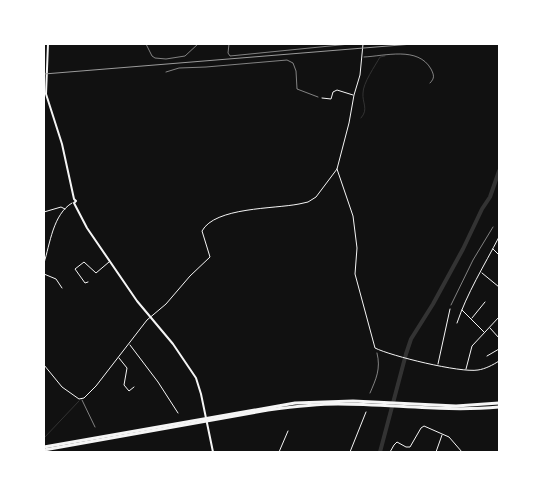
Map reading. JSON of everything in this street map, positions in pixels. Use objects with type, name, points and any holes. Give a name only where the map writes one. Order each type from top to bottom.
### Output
[{"type":"highway","points":[[44,448],[287,407],[329,404],[436,408],[499,405]]},
{"type":"street","points":[[44,263],[54,229],[65,209],[76,200],[74,199],[62,144],[47,100],[45,81],[48,44]]},
{"type":"street","points":[[44,365],[62,387],[76,398],[82,399],[87,396],[150,317],[166,304],[210,256],[202,231],[208,223],[225,215],[242,211],[280,208],[312,200],[320,194],[337,169],[360,75],[363,44]]},
{"type":"street","points":[[322,98],[330,99],[333,92],[337,90],[354,95]]},
{"type":"street","points":[[337,169],[342,178],[353,216],[357,248],[355,274],[374,347],[403,357],[466,370],[481,370],[499,361]]},
{"type":"street","points":[[73,203],[110,262],[150,317],[173,344],[196,378],[213,452]]},
{"type":"street","points":[[44,212],[60,207],[65,209]]},
{"type":"street","points":[[457,323],[470,290],[499,237]]},
{"type":"street","points":[[493,249],[499,255]]},
{"type":"street","points":[[88,282],[85,283],[75,269],[84,262],[96,274],[110,262]]},
{"type":"street","points":[[481,273],[499,288]]},
{"type":"street","points":[[44,274],[56,279],[62,288]]},
{"type":"street","points":[[471,319],[485,302]]},
{"type":"street","points":[[438,365],[450,308]]},
{"type":"street","points":[[461,310],[484,333]]},
{"type":"street","points":[[466,370],[472,346],[499,317]]},
{"type":"street","points":[[490,328],[499,338]]},
{"type":"street","points":[[129,345],[158,382],[178,413]]},
{"type":"street","points":[[487,356],[499,349]]},
{"type":"street","points":[[119,358],[127,368],[124,385],[129,391],[134,387]]},
{"type":"street","points":[[350,452],[366,412]]},
{"type":"street","points":[[390,452],[396,443],[410,446],[423,426],[454,441],[462,452]]},
{"type":"street","points":[[279,452],[288,431]]},
{"type":"street","points":[[436,452],[442,434]]},
{"type":"lane","points":[[82,399],[95,427]]},
{"type":"path","points":[[146,44],[152,56],[166,59],[185,56],[198,44]]},
{"type":"path","points":[[229,44],[228,53],[230,56],[350,44]]},
{"type":"path","points":[[362,57],[388,54],[412,55],[419,58],[430,68],[434,76],[430,83]]},
{"type":"path","points":[[166,72],[179,68],[287,60],[293,63],[296,72],[297,89],[322,98]]},
{"type":"path","points":[[450,308],[472,260],[493,227]]},
{"type":"path","points":[[370,393],[378,374],[377,349]]},
{"type":"waterway","points":[[361,118],[365,112],[363,97],[365,84],[380,57],[385,56]]},
{"type":"waterway","points":[[380,452],[411,339],[433,304],[463,249],[482,209],[490,197],[499,171]]},
{"type":"waterway","points":[[44,438],[79,401]]},
{"type":"railway","points":[[44,74],[413,44]]}]
